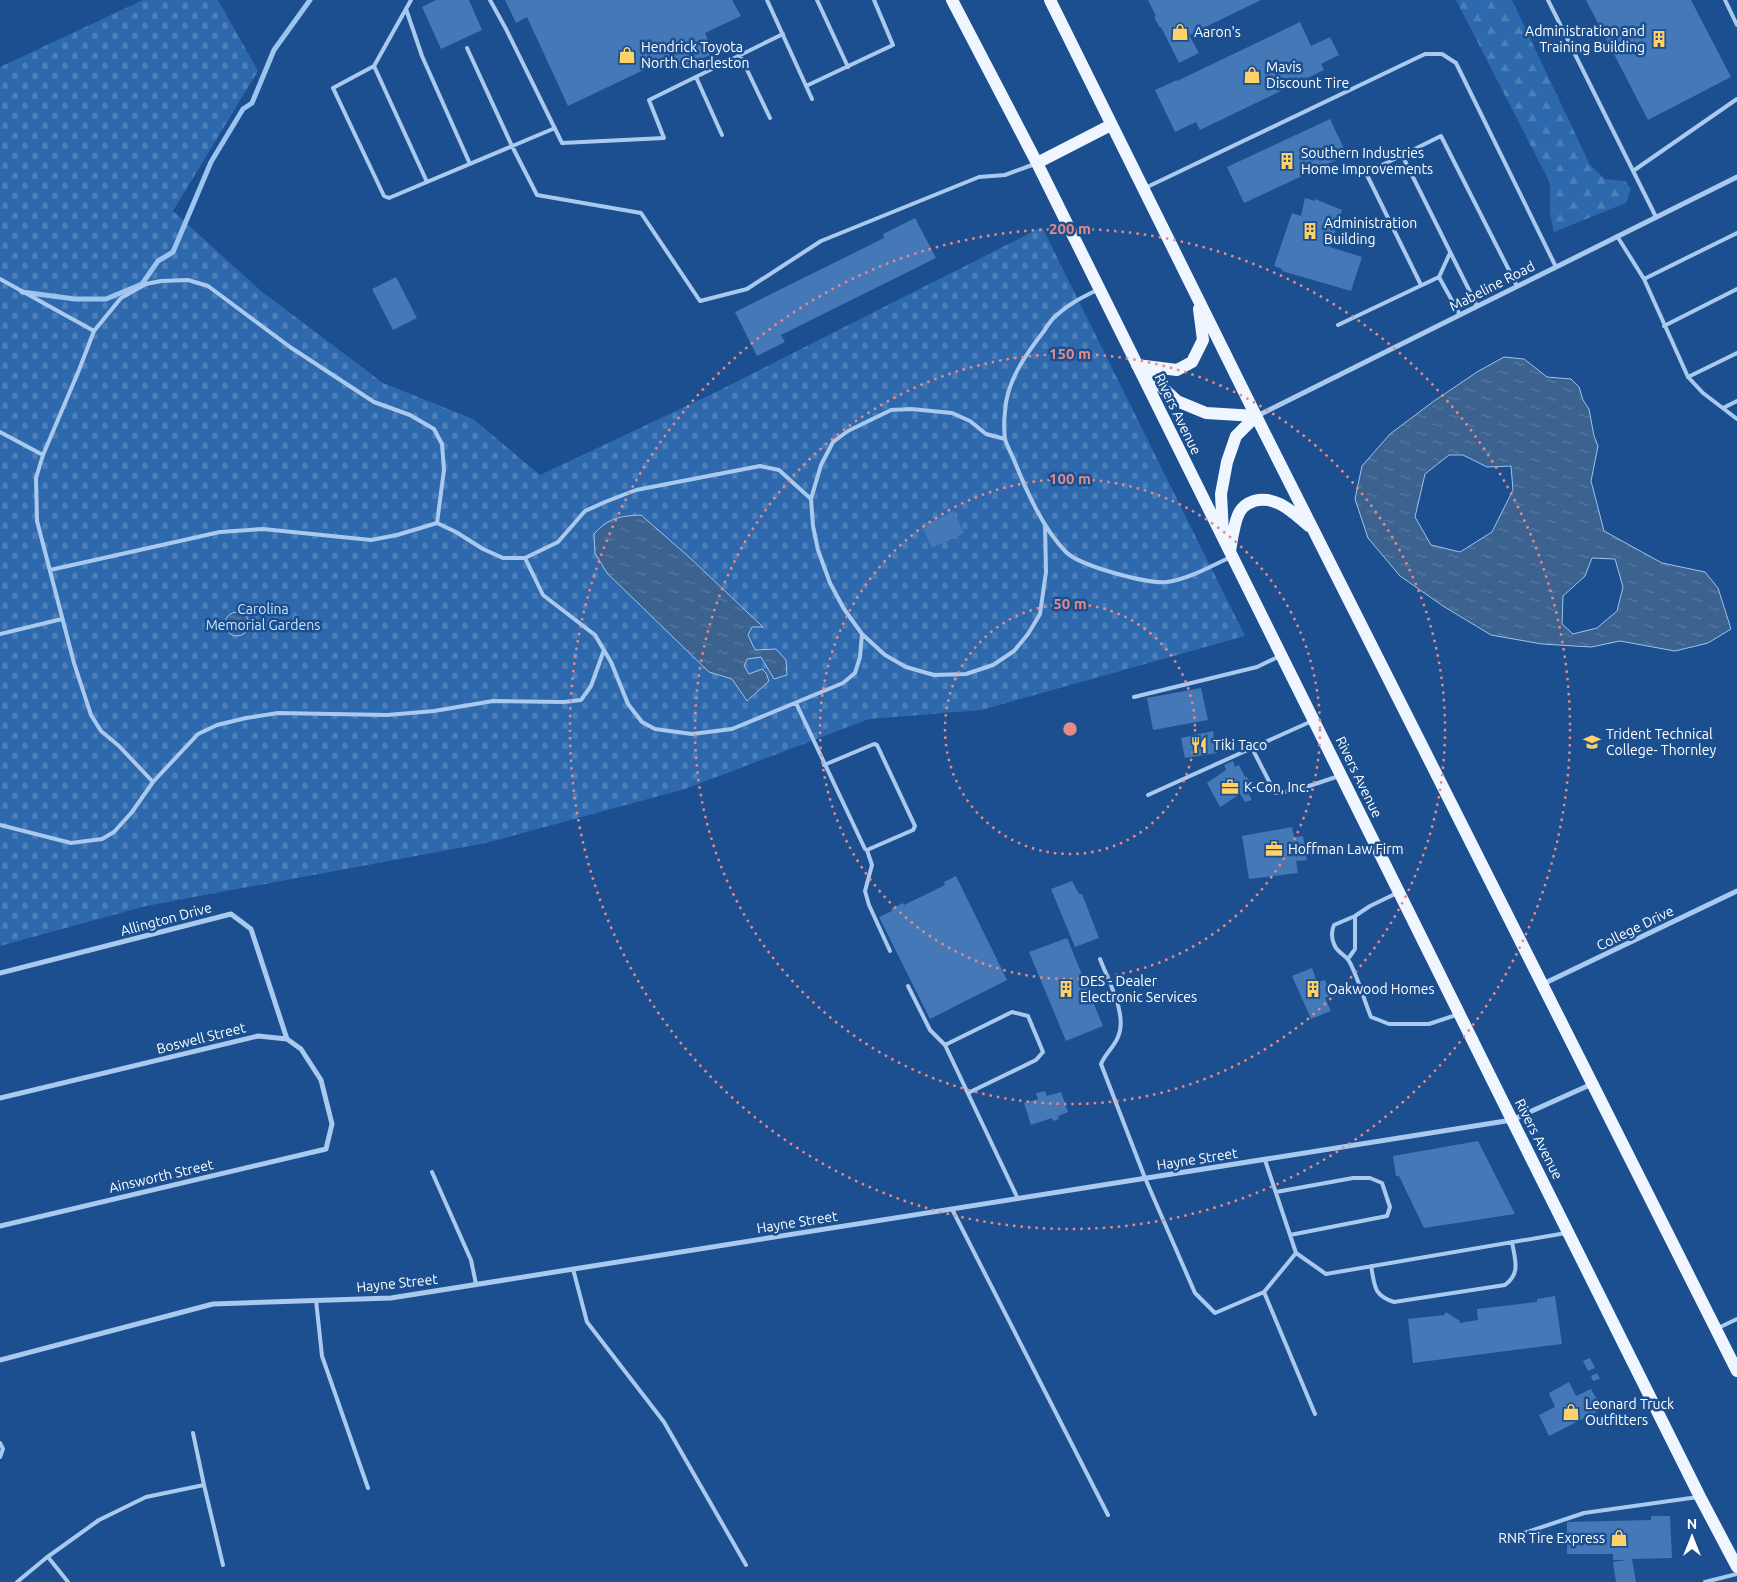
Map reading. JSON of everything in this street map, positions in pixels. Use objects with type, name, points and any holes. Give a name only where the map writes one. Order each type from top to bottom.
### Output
[{"type":"main road","name":"Rivers Avenue","points":[[952,0],[1037,163],[1512,1120],[1700,1497],[1737,1567]]},
{"type":"main road","points":[[1050,0],[1256,416],[1737,1371]]},
{"type":"main road","points":[[1037,163],[1111,125]]},
{"type":"main road","points":[[1138,365],[1177,370],[1192,362],[1203,340],[1197,297]]},
{"type":"main road","points":[[1138,365],[1177,401],[1206,412],[1256,416]]},
{"type":"main road","points":[[1229,549],[1221,494],[1227,462],[1236,436],[1256,416]]},
{"type":"main road","points":[[1229,549],[1238,514],[1244,506],[1254,501],[1266,500],[1278,503],[1313,529]]},
{"type":"street","name":"Mabeline Road","points":[[1256,416],[1737,177]]},
{"type":"street","name":"College Drive","points":[[1542,984],[1737,891]]},
{"type":"street","name":"Allington Drive","points":[[0,973],[231,914],[251,929],[287,1039]]},
{"type":"street","name":"Boswell Street","points":[[0,1098],[258,1036],[287,1039]]},
{"type":"street","name":"Ainsworth Street","points":[[0,1226],[326,1149],[332,1124],[321,1080],[301,1049],[287,1039]]},
{"type":"street","name":"Hayne Street","points":[[0,1360],[213,1304],[392,1298],[1512,1120],[1592,1084]]},
{"type":"lane","points":[[411,0],[374,66],[332,88],[384,196],[389,198],[555,128]]},
{"type":"lane","points":[[490,0],[562,143],[664,138],[649,100],[783,34]]},
{"type":"lane","points":[[768,0],[812,99]]},
{"type":"lane","points":[[817,0],[848,67]]},
{"type":"lane","points":[[806,86],[893,45],[874,0]]},
{"type":"lane","points":[[1548,0],[1656,217]]},
{"type":"lane","points":[[1725,0],[1737,25]]},
{"type":"lane","points":[[406,9],[422,56],[470,164]]},
{"type":"lane","points":[[467,48],[512,146],[537,195],[641,213],[700,301],[747,289],[821,242],[839,234],[979,177],[1005,175],[1037,163]]},
{"type":"lane","points":[[1143,188],[1425,54],[1442,54],[1456,63],[1556,267]]},
{"type":"lane","points":[[740,55],[770,118]]},
{"type":"lane","points":[[374,66],[427,182]]},
{"type":"lane","points":[[696,77],[722,135]]},
{"type":"lane","points":[[1633,171],[1737,99]]},
{"type":"lane","points":[[1421,285],[1366,173],[1441,136],[1517,286]]},
{"type":"lane","points":[[1402,155],[1476,306]]},
{"type":"lane","points":[[1644,280],[1737,233]]},
{"type":"lane","points":[[1617,236],[1644,280],[1688,377],[1703,393],[1737,419]]},
{"type":"lane","points":[[1338,325],[1439,277],[1450,252]]},
{"type":"lane","points":[[1439,277],[1460,315]]},
{"type":"lane","points":[[0,279],[94,331]]},
{"type":"lane","points":[[153,782],[102,731],[91,715],[62,619],[37,521],[36,478],[42,455],[94,331],[121,298],[146,284],[161,281],[188,280],[208,286],[290,346],[374,402],[410,415],[434,429],[442,444],[444,470],[437,524]]},
{"type":"lane","points":[[1099,289],[1057,314],[1027,353],[1009,388],[1005,411],[1005,440],[1045,524],[1066,552],[1078,560],[1133,578],[1152,582],[1168,582],[1192,574],[1229,549]]},
{"type":"lane","points":[[1664,326],[1737,289]]},
{"type":"lane","points":[[1688,377],[1737,353]]},
{"type":"lane","points":[[1723,408],[1737,401]]},
{"type":"lane","points":[[1005,440],[986,434],[970,421],[952,413],[911,409],[891,410],[848,431],[833,442],[821,465],[811,499],[818,550],[830,582],[844,609],[862,634],[885,655],[906,666],[934,675],[966,674],[993,665],[1014,651],[1028,634],[1040,614],[1046,572],[1045,524]]},
{"type":"lane","points":[[0,432],[42,455]]},
{"type":"lane","points":[[50,570],[220,532],[263,529],[371,540],[437,524],[456,532],[483,549],[503,558],[525,558],[558,542],[585,511],[636,490],[760,466],[779,470],[811,499]]},
{"type":"lane","points":[[525,558],[543,595],[595,636],[611,662],[628,704],[642,722],[656,729],[692,734],[732,729],[843,683],[855,673],[860,657],[862,634]]},
{"type":"lane","points":[[0,634],[62,619]]},
{"type":"lane","points":[[0,825],[71,843],[102,839],[114,832],[132,812],[153,782],[198,734],[217,725],[278,713],[388,715],[434,711],[493,701],[564,702],[581,700],[591,686],[604,650]]},
{"type":"lane","points":[[1134,697],[1257,667],[1282,655]]},
{"type":"lane","points":[[796,703],[824,765],[867,850],[872,865],[865,891],[869,905],[890,951]]},
{"type":"lane","points":[[1148,796],[1314,720]]},
{"type":"lane","points":[[824,765],[874,744],[877,745],[915,826],[913,830],[867,850]]},
{"type":"lane","points":[[1252,748],[1275,793],[1297,790],[1341,775]]},
{"type":"lane","points":[[1399,892],[1334,925],[1332,930],[1334,947],[1348,959],[1371,1017],[1389,1024],[1429,1024],[1460,1014]]},
{"type":"lane","points":[[1348,959],[1355,948],[1355,916]]},
{"type":"lane","points":[[1100,959],[1122,1016],[1118,1037],[1105,1054],[1101,1064],[1145,1178],[1196,1293],[1215,1313],[1264,1292],[1296,1253]]},
{"type":"lane","points":[[908,986],[930,1030],[946,1045],[1018,1199]]},
{"type":"lane","points":[[946,1045],[1012,1012],[1028,1016],[1043,1052],[1036,1060],[968,1093]]},
{"type":"lane","points":[[1265,1160],[1296,1253],[1326,1274],[1569,1232]]},
{"type":"lane","points":[[432,1172],[471,1260],[476,1284]]},
{"type":"lane","points":[[1276,1192],[1353,1178],[1370,1178],[1382,1183],[1390,1207],[1387,1216],[1290,1235]]},
{"type":"lane","points":[[952,1209],[1108,1515]]},
{"type":"lane","points":[[1371,1266],[1377,1293],[1394,1302],[1505,1285],[1513,1279],[1516,1270],[1512,1242]]},
{"type":"lane","points":[[573,1269],[587,1322],[664,1422],[746,1565]]},
{"type":"lane","points":[[1264,1292],[1315,1414]]},
{"type":"lane","points":[[316,1300],[322,1356],[368,1488]]},
{"type":"lane","points":[[1716,1329],[1737,1319]]},
{"type":"lane","points":[[193,1433],[223,1565]]},
{"type":"lane","points":[[0,1443],[3,1449],[0,1457]]},
{"type":"lane","points":[[17,1582],[99,1520],[146,1497],[204,1485]]},
{"type":"lane","points":[[1524,1533],[1584,1513],[1700,1497]]},
{"type":"lane","points":[[48,1557],[68,1582]]},
{"type":"lane","points":[[1705,1582],[1737,1574]]},
{"type":"green space","name":"Carolina Memorial Gardens","points":[[143,0],[218,0],[258,71],[173,211],[261,291],[383,383],[473,419],[540,475],[712,394],[1042,227],[1245,636],[981,710],[869,719],[685,789],[486,843],[146,906],[0,946],[0,67]]},
{"type":"green space","points":[[1456,0],[1512,0],[1590,165],[1605,179],[1625,181],[1631,189],[1626,203],[1554,232],[1550,215],[1550,183]]},
{"type":"water","points":[[1504,357],[1524,359],[1547,377],[1571,379],[1579,387],[1583,400],[1589,409],[1594,436],[1598,446],[1591,481],[1604,531],[1662,563],[1705,572],[1718,588],[1731,629],[1708,643],[1675,651],[1620,641],[1591,647],[1542,644],[1491,635],[1443,606],[1400,576],[1368,538],[1355,499],[1362,466],[1390,434],[1477,372]],"holes":[[[1449,455],[1463,455],[1487,467],[1511,466],[1513,490],[1492,532],[1460,552],[1431,545],[1415,517],[1425,474]],[[1592,558],[1615,559],[1623,587],[1617,611],[1597,628],[1573,634],[1562,624],[1563,596],[1585,576]]]},
{"type":"water","points":[[641,515],[689,557],[763,627],[752,627],[748,635],[755,650],[776,649],[786,660],[787,675],[774,679],[761,657],[747,659],[744,666],[749,674],[762,669],[769,681],[747,701],[732,679],[709,672],[607,573],[595,553],[594,534],[609,521],[627,516]]},
{"type":"water","points":[[237,612],[242,613],[248,619],[248,629],[242,635],[237,636],[232,635],[226,629],[225,624],[226,619],[232,613]]},
{"type":"building","points":[[436,0],[469,0],[482,30],[441,49],[422,7]]},
{"type":"building","name":"Hendrick Toyota North Charleston","points":[[505,0],[732,0],[741,16],[705,33],[714,53],[678,70],[673,56],[568,106],[527,17],[516,23]]},
{"type":"building","name":"Aaron's","points":[[1148,0],[1261,0],[1189,35],[1199,53],[1179,63],[1154,17],[1156,16]]},
{"type":"building","name":"Administration and Training Building","points":[[1586,0],[1691,0],[1731,77],[1648,120]]},
{"type":"building","name":"Mavis Discount Tire","points":[[1300,22],[1311,46],[1330,37],[1339,55],[1321,64],[1324,70],[1200,130],[1196,122],[1175,132],[1155,90]]},
{"type":"building","name":"Southern Industries Home Improvements","points":[[1330,119],[1347,155],[1244,203],[1227,167]]},
{"type":"building","name":"Administration Building","points":[[1305,198],[1315,201],[1315,199],[1342,210],[1330,247],[1362,257],[1351,291],[1282,271],[1282,269],[1274,266],[1292,213],[1301,216]]},
{"type":"building","points":[[915,218],[936,258],[781,335],[785,342],[757,356],[735,312],[884,238],[883,234]]},
{"type":"building","points":[[396,277],[417,318],[393,330],[372,289]]},
{"type":"building","points":[[953,511],[964,533],[932,548],[922,527]]},
{"type":"building","points":[[1201,688],[1208,720],[1153,730],[1147,698]]},
{"type":"building","name":"Tiki Taco","points":[[1213,731],[1217,753],[1185,758],[1181,738]]},
{"type":"building","name":"K-Con, Inc.","points":[[1233,761],[1235,767],[1239,765],[1254,790],[1248,793],[1252,800],[1245,802],[1240,794],[1220,807],[1207,783],[1226,770],[1224,765]]},
{"type":"building","name":"Hoffman Law Firm","points":[[1292,827],[1294,837],[1303,836],[1307,860],[1296,861],[1298,873],[1249,879],[1242,836]]},
{"type":"building","points":[[956,876],[1007,980],[930,1019],[879,917],[903,903],[904,905],[945,885],[944,882]]},
{"type":"building","points":[[1072,881],[1079,894],[1082,894],[1099,938],[1075,947],[1051,889]]},
{"type":"building","name":"DES - Dealer Electronic Services","points":[[1067,938],[1103,1026],[1066,1041],[1029,952]]},
{"type":"building","name":"Oakwood Homes","points":[[1312,968],[1317,982],[1325,980],[1331,995],[1325,998],[1331,1011],[1311,1019],[1292,976]]},
{"type":"building","points":[[1045,1091],[1047,1096],[1061,1092],[1068,1112],[1058,1116],[1059,1119],[1053,1121],[1052,1118],[1031,1125],[1024,1103],[1038,1099],[1036,1093]]},
{"type":"building","points":[[1478,1141],[1515,1214],[1424,1228],[1399,1176],[1396,1176],[1393,1156]]},
{"type":"building","points":[[1555,1296],[1562,1344],[1413,1363],[1408,1319],[1444,1315],[1446,1312],[1460,1321],[1459,1323],[1478,1320],[1477,1309],[1537,1302],[1537,1299]]},
{"type":"building","points":[[1590,1358],[1595,1368],[1588,1371],[1583,1361]]},
{"type":"building","points":[[1597,1373],[1600,1379],[1593,1381],[1591,1376]]},
{"type":"building","name":"Leonard Truck Outfitters","points":[[1569,1382],[1576,1396],[1591,1389],[1602,1409],[1549,1436],[1539,1415],[1555,1407],[1549,1393]]},
{"type":"building","name":"RNR Tire Express","points":[[1651,1516],[1670,1516],[1672,1558],[1632,1559],[1636,1582],[1616,1582],[1613,1562],[1627,1560],[1613,1560],[1613,1554],[1567,1554],[1567,1522],[1651,1520]]},
{"type":"waterway","points":[[22,292],[75,299],[106,299],[142,284],[158,261],[173,252],[211,162],[243,109],[252,103],[274,50],[310,0]]},
{"type":"place","name":"Aaron's","points":[[1180,32]]},
{"type":"place","name":"Administration and Training Building","points":[[1659,39]]},
{"type":"place","name":"Hendrick Toyota North Charleston","points":[[627,55]]},
{"type":"place","name":"Mavis Discount Tire","points":[[1252,75]]},
{"type":"place","name":"Southern Industries Home Improvements","points":[[1287,161]]},
{"type":"place","name":"Administration Building","points":[[1310,231]]},
{"type":"place","name":"Trident Technical College- Thornley","points":[[1592,742]]},
{"type":"place","name":"Tiki Taco","points":[[1199,745]]},
{"type":"place","name":"K-Con, Inc.","points":[[1230,787]]},
{"type":"place","name":"Hoffman Law Firm","points":[[1274,849]]},
{"type":"place","name":"DES - Dealer Electronic Services","points":[[1066,989]]},
{"type":"place","name":"Oakwood Homes","points":[[1313,989]]},
{"type":"place","name":"Leonard Truck Outfitters","points":[[1571,1412]]},
{"type":"place","name":"RNR Tire Express","points":[[1619,1538]]}]
